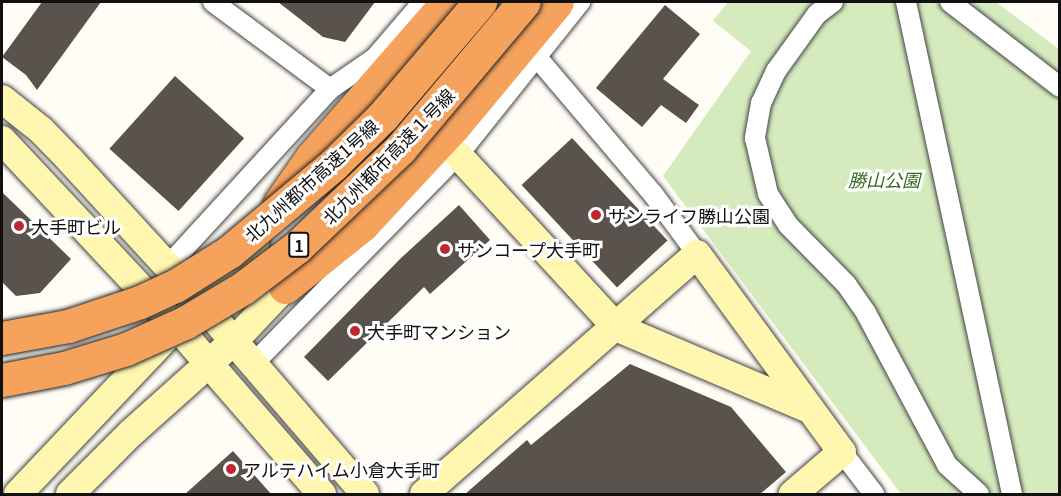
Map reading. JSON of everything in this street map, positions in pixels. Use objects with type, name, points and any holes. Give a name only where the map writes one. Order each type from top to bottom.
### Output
[{"type":"highway","points":[[241,259],[312,157],[447,2]]},
{"type":"highway","name":"北九州都市高速1号線","points":[[2,338],[68,326],[140,302],[175,286],[229,252],[333,165],[383,116],[480,2]]},
{"type":"highway","name":"北九州都市高速１号線","points":[[2,380],[64,368],[126,349],[186,322],[243,288],[297,247],[400,149],[524,2]]},
{"type":"highway","points":[[285,287],[362,225],[454,126],[557,2]]},
{"type":"street","points":[[213,2],[330,89]]},
{"type":"street","points":[[167,267],[330,89],[375,58],[423,2]]},
{"type":"street","points":[[18,495],[241,259],[460,2]]},
{"type":"street","points":[[70,495],[234,341],[438,123],[541,2]]},
{"type":"street","points":[[254,363],[458,155],[535,55],[580,2]]},
{"type":"street","points":[[833,2],[817,14],[776,71],[761,103],[755,138],[768,194],[788,225],[846,284],[866,313],[947,465],[979,495]]},
{"type":"street","points":[[906,2],[1012,495]]},
{"type":"street","points":[[950,2],[1059,87]]},
{"type":"street","points":[[535,55],[653,194],[874,495]]},
{"type":"street","points":[[2,99],[41,130],[200,302],[365,495]]},
{"type":"street","points":[[2,140],[178,328],[322,495]]},
{"type":"street","points":[[458,155],[616,327],[809,409]]},
{"type":"street","points":[[424,495],[697,254]]},
{"type":"street","points":[[793,495],[842,452]]},
{"type":"green space","name":"勝山公園","points":[[728,2],[996,2],[1059,49],[1059,494],[901,494],[663,176],[751,51],[713,21]]},
{"type":"building","points":[[42,2],[101,2],[37,90],[26,75],[2,57]]},
{"type":"building","points":[[278,2],[375,2],[345,42],[323,37]]},
{"type":"building","points":[[665,5],[700,34],[663,79],[699,105],[686,123],[661,105],[642,127],[596,88]]},
{"type":"building","points":[[175,76],[244,138],[179,211],[109,149]]},
{"type":"building","name":"サンライフ勝山公園","points":[[572,138],[667,240],[617,287],[522,185]]},
{"type":"building","name":"大手町ビル","points":[[2,192],[71,259],[40,293],[16,296],[2,282]]},
{"type":"building","points":[[459,205],[490,240],[430,294],[424,287],[328,381],[304,357],[401,258]]},
{"type":"building","points":[[630,364],[731,407],[786,472],[759,495],[464,495],[527,440],[531,445]]},
{"type":"building","name":"アルテハイム小倉大手町","points":[[233,451],[272,495],[184,495]]},
{"type":"place","name":"サンライフ勝山公園","points":[[596,215]]},
{"type":"place","name":"大手町ビル","points":[[19,226]]},
{"type":"place","name":"サンコープ大手町","points":[[445,249]]},
{"type":"place","name":"大手町マンション","points":[[355,331]]},
{"type":"place","name":"アルテハイム小倉大手町","points":[[231,469]]}]
